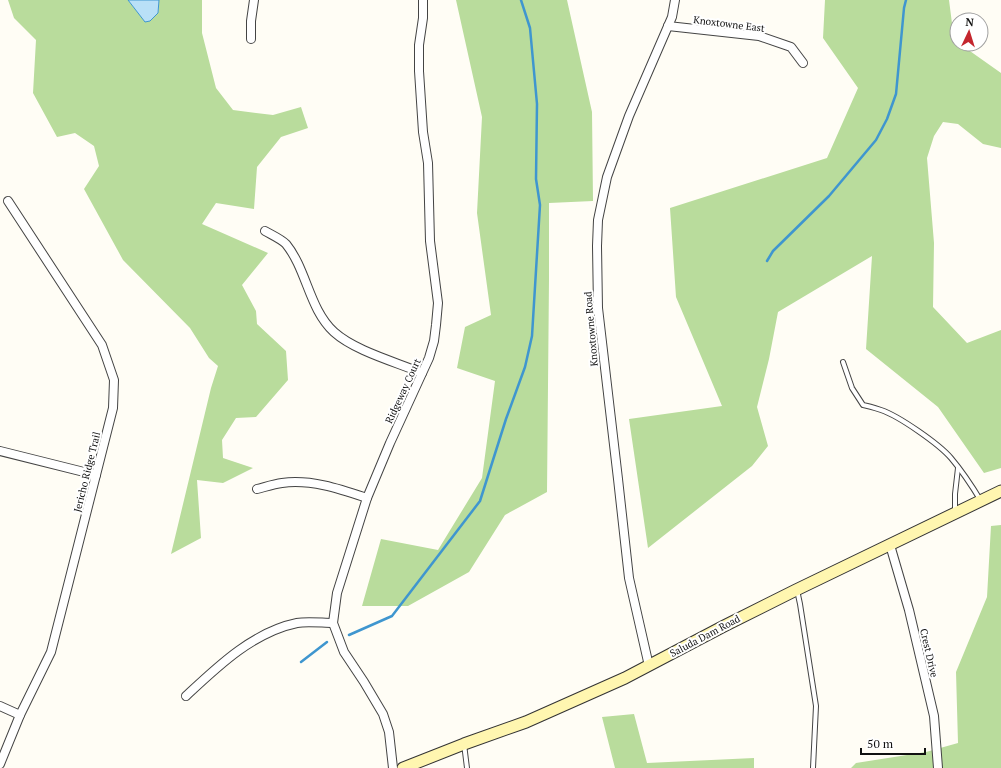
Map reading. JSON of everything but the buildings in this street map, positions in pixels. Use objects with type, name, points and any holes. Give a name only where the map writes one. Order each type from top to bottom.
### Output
[{"type":"street","points":[[251,39],[254,0]]},
{"type":"street","name":"Ridgeway Court","points":[[393,768],[389,732],[383,714],[344,652],[333,623],[337,593],[367,498],[387,449],[429,358],[434,341],[438,304],[430,241],[428,163],[419,71],[419,45],[423,18],[423,0]]},
{"type":"street","name":"Knoxtowne Road","points":[[649,666],[629,578],[598,308],[597,246],[599,214],[607,177],[629,116],[672,17],[675,0]]},
{"type":"street","name":"Knoxtowne East","points":[[668,26],[759,36],[791,47],[803,63]]},
{"type":"street","name":"Jericho Ridge Trail","points":[[0,764],[20,715],[51,652],[114,408],[114,380],[102,345],[8,201]]},
{"type":"street","points":[[265,231],[285,243],[294,257],[326,324],[334,332],[344,340],[357,347],[422,373]]},
{"type":"street","points":[[0,451],[96,475]]},
{"type":"street","points":[[257,489],[282,483],[301,482],[319,484],[367,498]]},
{"type":"street","name":"Saluda Dam Road","points":[[403,768],[526,722],[625,678],[796,590],[1001,491]]},
{"type":"street","name":"Crest Drive","points":[[890,545],[910,610],[934,716],[938,768]]},
{"type":"street","points":[[186,696],[230,658],[254,641],[274,630],[298,622],[333,623]]},
{"type":"street","points":[[0,706],[20,715]]},
{"type":"lane","points":[[843,362],[852,388],[863,405],[882,410],[903,421],[928,439],[950,457],[981,501]]},
{"type":"lane","points":[[955,514],[955,494],[958,468]]},
{"type":"lane","points":[[796,590],[800,604],[816,706],[813,768]]},
{"type":"lane","points":[[464,744],[467,768]]},
{"type":"green space","points":[[8,0],[128,0],[139,14],[158,13],[159,0],[202,0],[202,33],[216,88],[233,110],[273,115],[301,107],[308,128],[281,137],[257,167],[254,209],[216,203],[202,224],[268,253],[242,285],[256,311],[257,324],[286,351],[288,380],[256,417],[236,418],[222,440],[223,458],[253,468],[223,483],[197,480],[201,538],[171,554],[211,388],[218,366],[209,358],[190,328],[123,260],[84,189],[99,166],[94,146],[75,133],[57,137],[33,93],[36,40],[14,18]]},
{"type":"green space","points":[[456,0],[567,0],[592,112],[593,201],[549,203],[547,492],[505,515],[469,572],[408,606],[362,606],[381,539],[438,550],[482,478],[495,381],[457,368],[465,327],[491,315],[477,213],[482,117]]},
{"type":"green space","points":[[825,0],[949,0],[951,12],[949,12],[949,52],[971,52],[1001,73],[1001,148],[983,144],[958,124],[943,122],[934,136],[927,158],[934,243],[933,307],[967,343],[1001,330],[1001,468],[984,473],[938,407],[866,349],[872,256],[778,312],[769,359],[757,407],[768,446],[752,466],[648,548],[629,419],[722,406],[676,297],[670,208],[827,158],[858,88],[823,38]]},
{"type":"green space","points":[[1001,525],[1001,768],[851,768],[856,763],[926,752],[958,743],[956,672],[987,597],[991,526]]},
{"type":"green space","points":[[634,714],[647,763],[754,758],[754,768],[615,768],[602,717]]},
{"type":"water","points":[[128,0],[159,0],[158,13],[150,21],[145,22]]},
{"type":"waterway","points":[[349,635],[392,616],[480,501],[506,419],[525,367],[532,336],[540,205],[536,179],[537,104],[530,28],[521,0]]},
{"type":"waterway","points":[[767,261],[773,251],[829,196],[876,140],[887,119],[896,94],[906,0]]},
{"type":"waterway","points":[[301,662],[327,642]]}]
